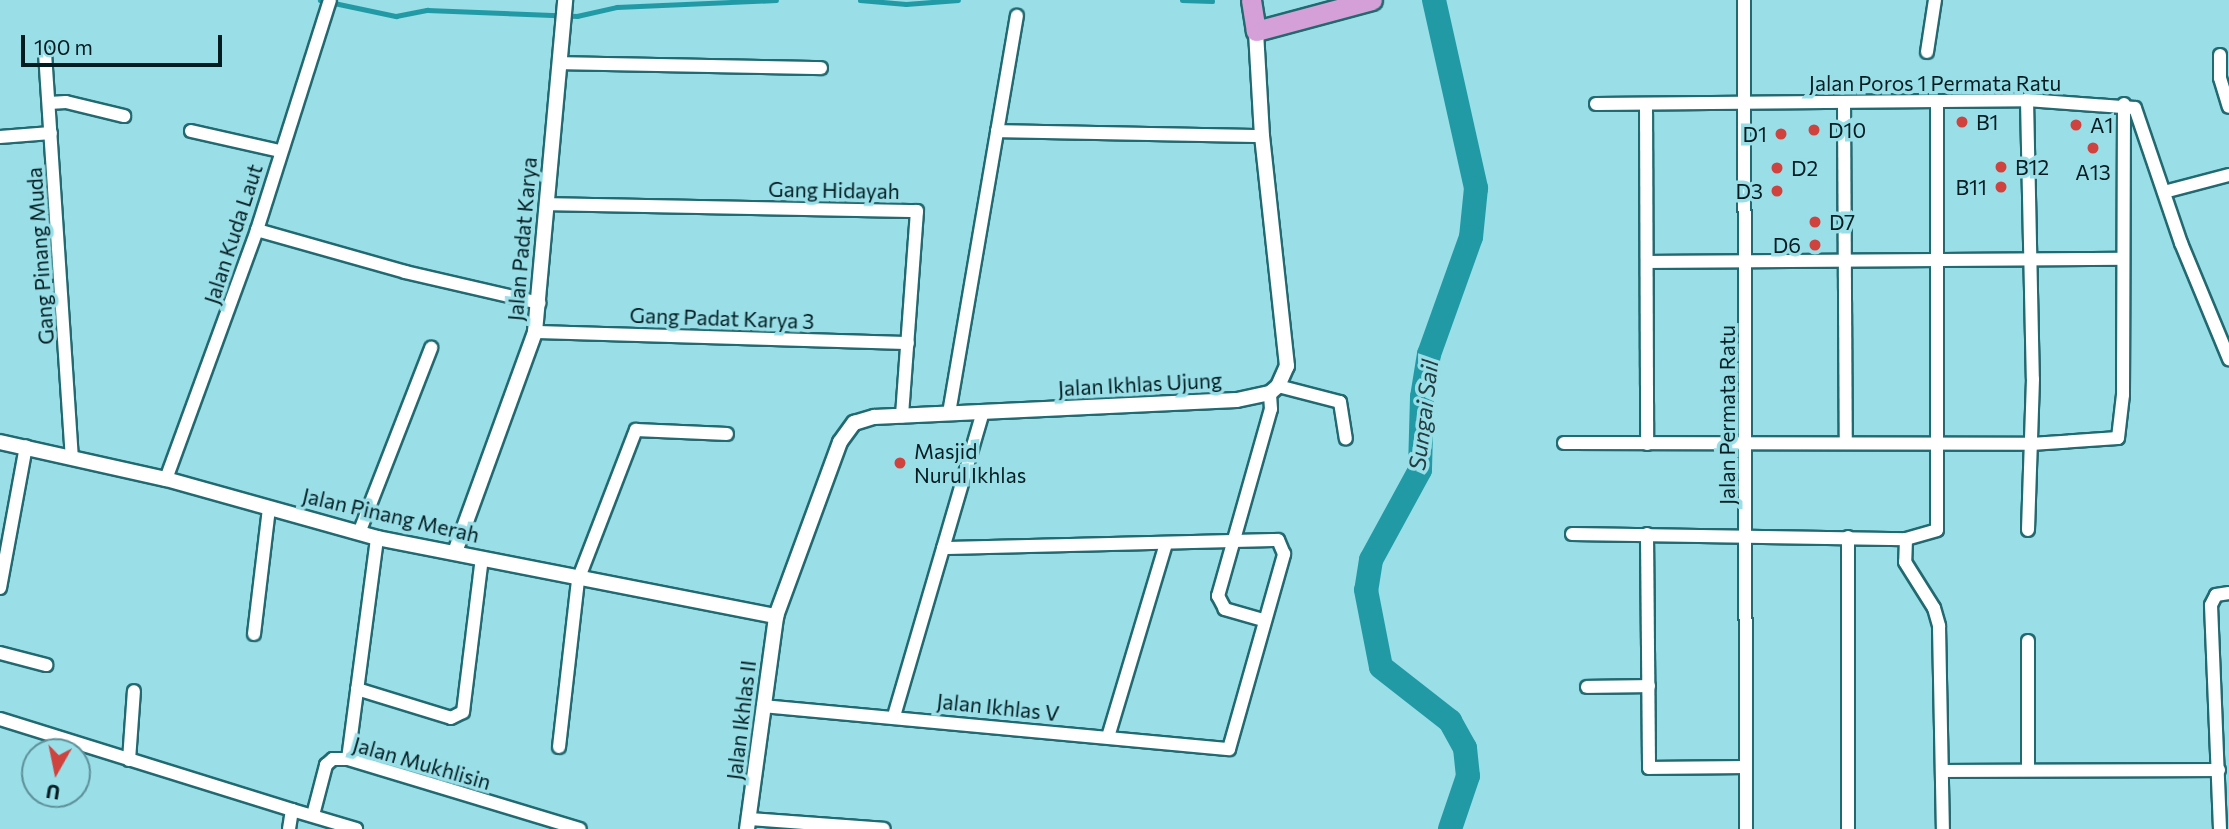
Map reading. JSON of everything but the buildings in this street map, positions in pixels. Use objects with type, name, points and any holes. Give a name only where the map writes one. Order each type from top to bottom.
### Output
[{"type":"main road","points":[[1251,0],[1256,31],[1371,0]]},
{"type":"street","name":"Jalan Permata Ratu","points":[[1744,0],[1746,829]]},
{"type":"street","points":[[1927,52],[1935,0]]},
{"type":"street","name":"Jalan Padat Karya","points":[[455,552],[535,332],[564,4]]},
{"type":"street","name":"Jalan Kuda Laut","points":[[166,479],[257,230],[328,6]]},
{"type":"street","points":[[949,413],[1017,16]]},
{"type":"street","points":[[943,548],[1234,543],[1278,540],[1283,548],[1263,620],[1225,609],[1219,603],[1234,543],[1271,410],[1274,389],[1287,366],[1262,136],[1256,31]]},
{"type":"street","name":"Gang Pinang Muda","points":[[45,53],[72,456]]},
{"type":"street","points":[[2220,55],[2220,78],[2229,107]]},
{"type":"street","points":[[559,63],[821,68]]},
{"type":"street","points":[[2027,100],[2031,444],[2028,530]]},
{"type":"street","name":"Jalan Poros 1 Permata Ratu","points":[[1595,104],[2027,100],[2124,104]]},
{"type":"street","points":[[48,103],[66,102],[124,116]]},
{"type":"street","points":[[1572,534],[1747,535],[1906,540],[1937,530],[1937,102]]},
{"type":"street","points":[[1844,103],[1846,442]]},
{"type":"street","points":[[1646,104],[1647,444]]},
{"type":"street","points":[[1564,443],[2031,444],[2120,437],[2124,104],[2135,108],[2164,192],[2229,359]]},
{"type":"street","points":[[191,131],[280,151]]},
{"type":"street","points":[[997,131],[1262,136]]},
{"type":"street","points":[[0,137],[51,133]]},
{"type":"street","points":[[2164,192],[2229,175]]},
{"type":"street","name":"Gang Hidayah","points":[[545,204],[917,211],[902,416]]},
{"type":"street","points":[[257,230],[416,275],[539,303]]},
{"type":"street","points":[[1647,262],[1845,263],[2122,259]]},
{"type":"street","name":"Gang Padat Karya 3","points":[[535,332],[908,343]]},
{"type":"street","points":[[359,533],[430,348]]},
{"type":"street","points":[[1274,389],[1340,402],[1346,439]]},
{"type":"street","name":"Jalan Ikhlas Ujung","points":[[776,616],[844,435],[862,420],[949,413],[1125,408],[1274,389]]},
{"type":"street","points":[[894,716],[983,412]]},
{"type":"street","points":[[559,747],[578,580],[636,430],[727,434]]},
{"type":"street","name":"Jalan Pinang Merah","points":[[0,442],[166,479],[377,538],[455,552],[578,580],[776,616]]},
{"type":"street","points":[[0,588],[26,446]]},
{"type":"street","points":[[254,634],[269,508]]},
{"type":"street","points":[[1647,534],[1649,768],[1744,767]]},
{"type":"street","points":[[1848,537],[1848,829]]},
{"type":"street","points":[[348,758],[377,538]]},
{"type":"street","points":[[1906,540],[1905,562],[1934,608],[1939,626],[1943,829]]},
{"type":"street","points":[[1108,737],[1166,544]]},
{"type":"street","points":[[358,689],[451,718],[463,712],[482,558]]},
{"type":"street","points":[[2220,829],[2211,605],[2216,595],[2229,593]]},
{"type":"street","name":"Jalan Ikhlas II","points":[[748,824],[776,616]]},
{"type":"street","name":"Jalan Ikhlas V","points":[[763,706],[1229,749],[1263,620]]},
{"type":"street","points":[[2028,641],[2028,771]]},
{"type":"street","points":[[0,653],[46,664]]},
{"type":"street","points":[[1587,687],[1648,686]]},
{"type":"street","points":[[129,760],[134,691]]},
{"type":"street","points":[[0,719],[356,829]]},
{"type":"street","name":"Jalan Mukhlisin","points":[[313,815],[326,765],[333,759],[348,758],[580,829]]},
{"type":"street","points":[[1943,771],[2219,770]]},
{"type":"street","points":[[289,829],[292,810]]},
{"type":"street","points":[[748,824],[884,829]]},
{"type":"waterway","points":[[320,0],[396,16],[427,10],[577,16],[617,7],[776,0]]},
{"type":"waterway","points":[[860,0],[906,4],[958,0]]},
{"type":"waterway","points":[[1182,0],[1212,1]]},
{"type":"waterway","name":"Sungai Sail","points":[[1434,0],[1476,188],[1471,237],[1429,354],[1422,397],[1420,470],[1371,560],[1366,590],[1381,667],[1450,721],[1465,748],[1468,776],[1450,829]]},
{"type":"place","name":"B1","points":[[1962,122]]},
{"type":"place","name":"A1","points":[[2076,125]]},
{"type":"place","name":"D10","points":[[1814,130]]},
{"type":"place","name":"D1","points":[[1781,134]]},
{"type":"place","name":"A13","points":[[2093,148]]},
{"type":"place","name":"B12","points":[[2001,167]]},
{"type":"place","name":"D2","points":[[1777,168]]},
{"type":"place","name":"B11","points":[[2001,187]]},
{"type":"place","name":"D3","points":[[1777,191]]},
{"type":"place","name":"D7","points":[[1815,222]]},
{"type":"place","name":"D6","points":[[1815,245]]},
{"type":"place","name":"Masjid Nurul Ikhlas","points":[[900,463]]}]
